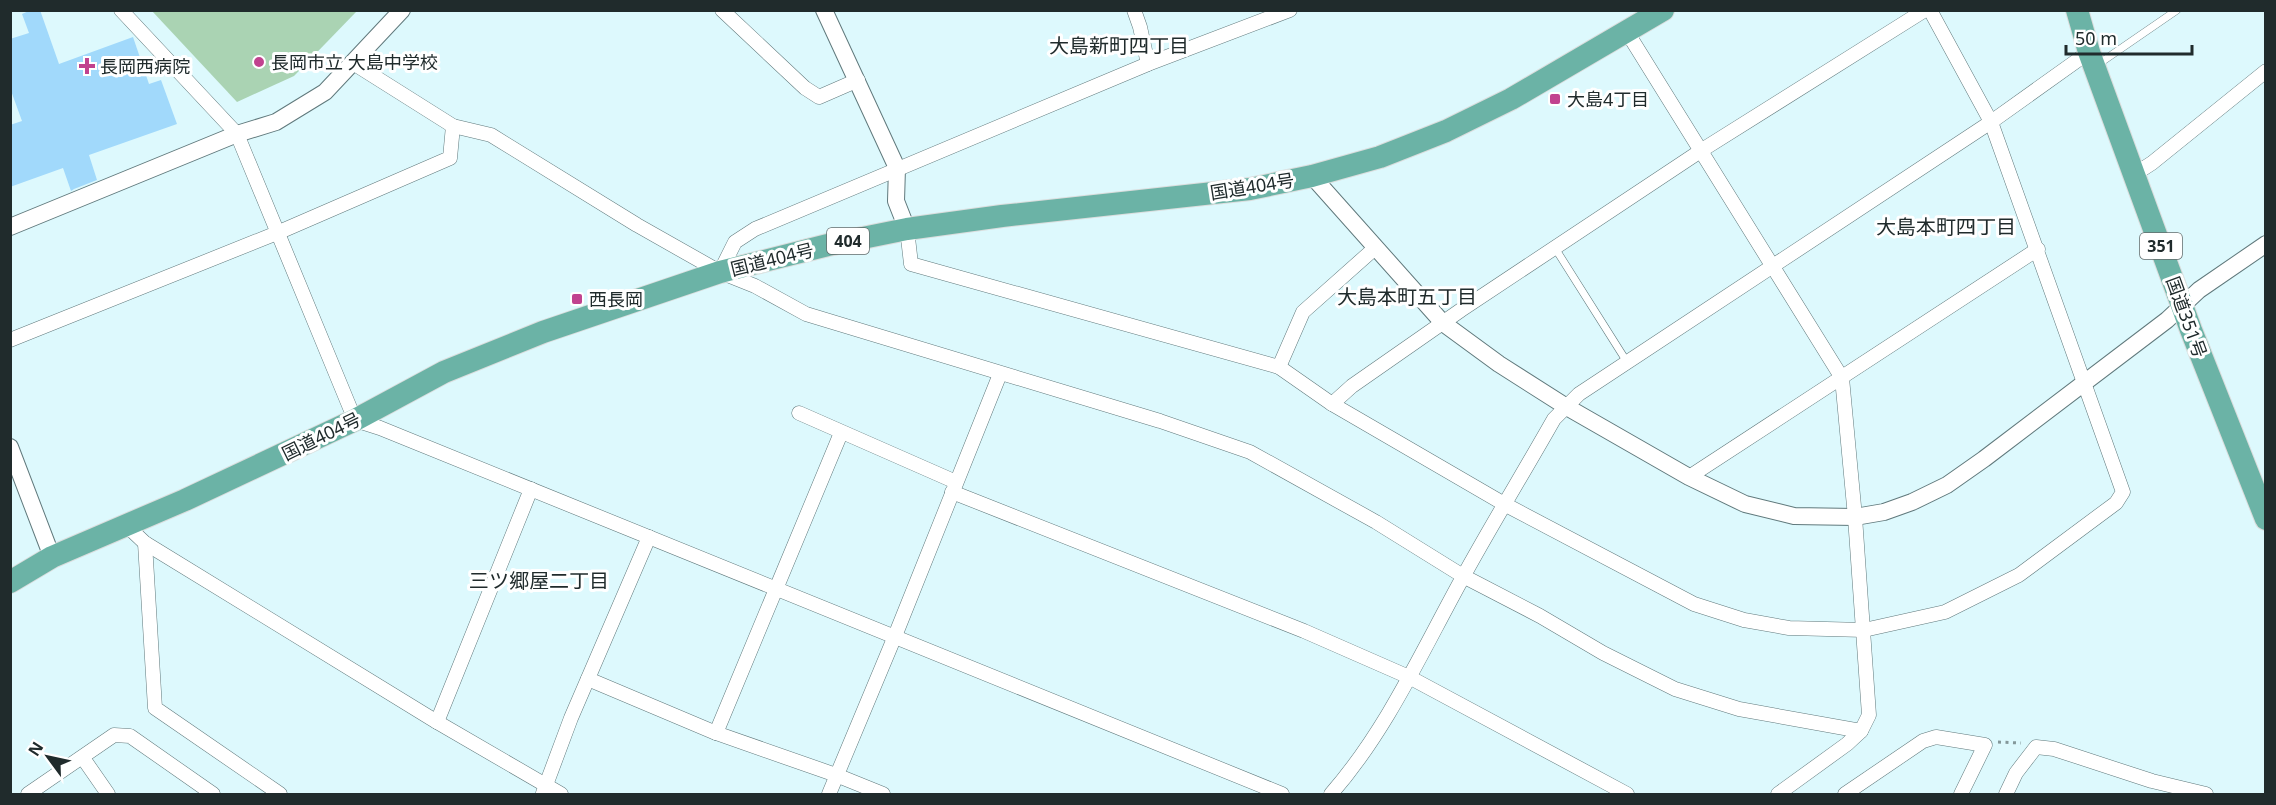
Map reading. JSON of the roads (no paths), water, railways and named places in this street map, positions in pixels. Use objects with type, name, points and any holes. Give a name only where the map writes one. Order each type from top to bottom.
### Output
[{"type":"highway","name":"国道404号","points":[[10,582],[52,556],[185,500],[355,420],[444,372],[543,333],[720,272],[828,245],[907,229],[1002,216],[1250,189],[1380,158],[1446,131],[1511,99],[1664,10]]},
{"type":"highway","name":"国道351号","points":[[2078,10],[2092,60],[2182,305],[2265,519]]},
{"type":"street","points":[[121,10],[237,134],[355,420],[380,428],[777,588],[1282,795]]},
{"type":"street","points":[[10,227],[237,134],[276,122],[325,92],[402,10]]},
{"type":"street","points":[[722,10],[805,88],[819,97],[858,80]]},
{"type":"street","points":[[824,10],[897,168],[896,201],[907,229],[911,264],[1279,367],[1332,404],[1506,505],[1694,604],[1744,620],[1789,628],[1864,630],[1945,612],[2019,575],[2116,503],[2123,492],[2120,477],[1991,122],[1928,10],[1702,150],[1443,323],[1352,386],[1332,404]]},
{"type":"street","points":[[1134,10],[1148,64]]},
{"type":"street","points":[[720,272],[735,242],[755,229],[1148,64],[1290,10]]},
{"type":"street","points":[[1627,32],[1842,378],[1855,517],[1869,715],[1860,731],[1827,760],[1778,795]]},
{"type":"street","points":[[1331,795],[1372,740],[1463,576],[1554,419],[1565,406],[1579,394],[1773,265],[1991,122],[2092,60]]},
{"type":"street","points":[[353,63],[453,126],[491,135],[637,225],[720,272],[755,286],[806,314],[1219,440],[1250,452],[1376,522],[1463,576],[1540,615],[1603,652],[1675,689],[1739,709],[1860,731]]},
{"type":"street","points":[[2134,174],[2152,163],[2265,71]]},
{"type":"street","points":[[10,340],[277,232],[450,158],[453,126]]},
{"type":"street","points":[[1312,176],[1443,323],[1499,364],[1565,406],[1689,477],[1745,504],[1794,516],[1855,517],[1884,512],[1912,502],[1947,485],[2167,320],[2199,290],[2265,244]]},
{"type":"street","points":[[1279,367],[1303,312],[1375,248]]},
{"type":"street","points":[[1689,477],[2038,249]]},
{"type":"street","points":[[829,795],[1000,374]]},
{"type":"street","points":[[800,413],[954,487],[1304,631],[1409,677],[1627,795]]},
{"type":"street","points":[[716,733],[841,433]]},
{"type":"street","points":[[10,447],[52,556]]},
{"type":"street","points":[[437,722],[531,489]]},
{"type":"street","points":[[126,525],[145,543],[544,790],[561,795]]},
{"type":"street","points":[[544,790],[588,679],[649,537]]},
{"type":"street","points":[[145,543],[155,708],[280,795]]},
{"type":"street","points":[[588,679],[716,733],[837,776],[883,795]]},
{"type":"street","points":[[28,795],[114,735],[130,736],[213,795]]},
{"type":"street","points":[[1845,795],[1923,741],[1936,737],[1984,745],[1961,795]]},
{"type":"street","points":[[2006,795],[2016,773],[2036,747],[2054,748],[2150,788],[2206,795]]},
{"type":"street","points":[[83,758],[108,795]]},
{"type":"lane","points":[[2092,60],[2177,10]]},
{"type":"lane","points":[[1555,248],[1628,362]]},
{"type":"place","name":"長岡市立 大島中学校","points":[[259,62]]},
{"type":"place","name":"長岡西病院","points":[[87,66]]},
{"type":"place","name":"大島4丁目","points":[[1555,99]]},
{"type":"place","name":"西長岡","points":[[577,299]]},
{"type":"district","name":"大島新町四丁目","points":[[1119,45]]},
{"type":"district","name":"大島本町四丁目","points":[[1946,226]]},
{"type":"district","name":"大島本町五丁目","points":[[1407,296]]},
{"type":"district","name":"三ツ郷屋二丁目","points":[[539,580]]}]
